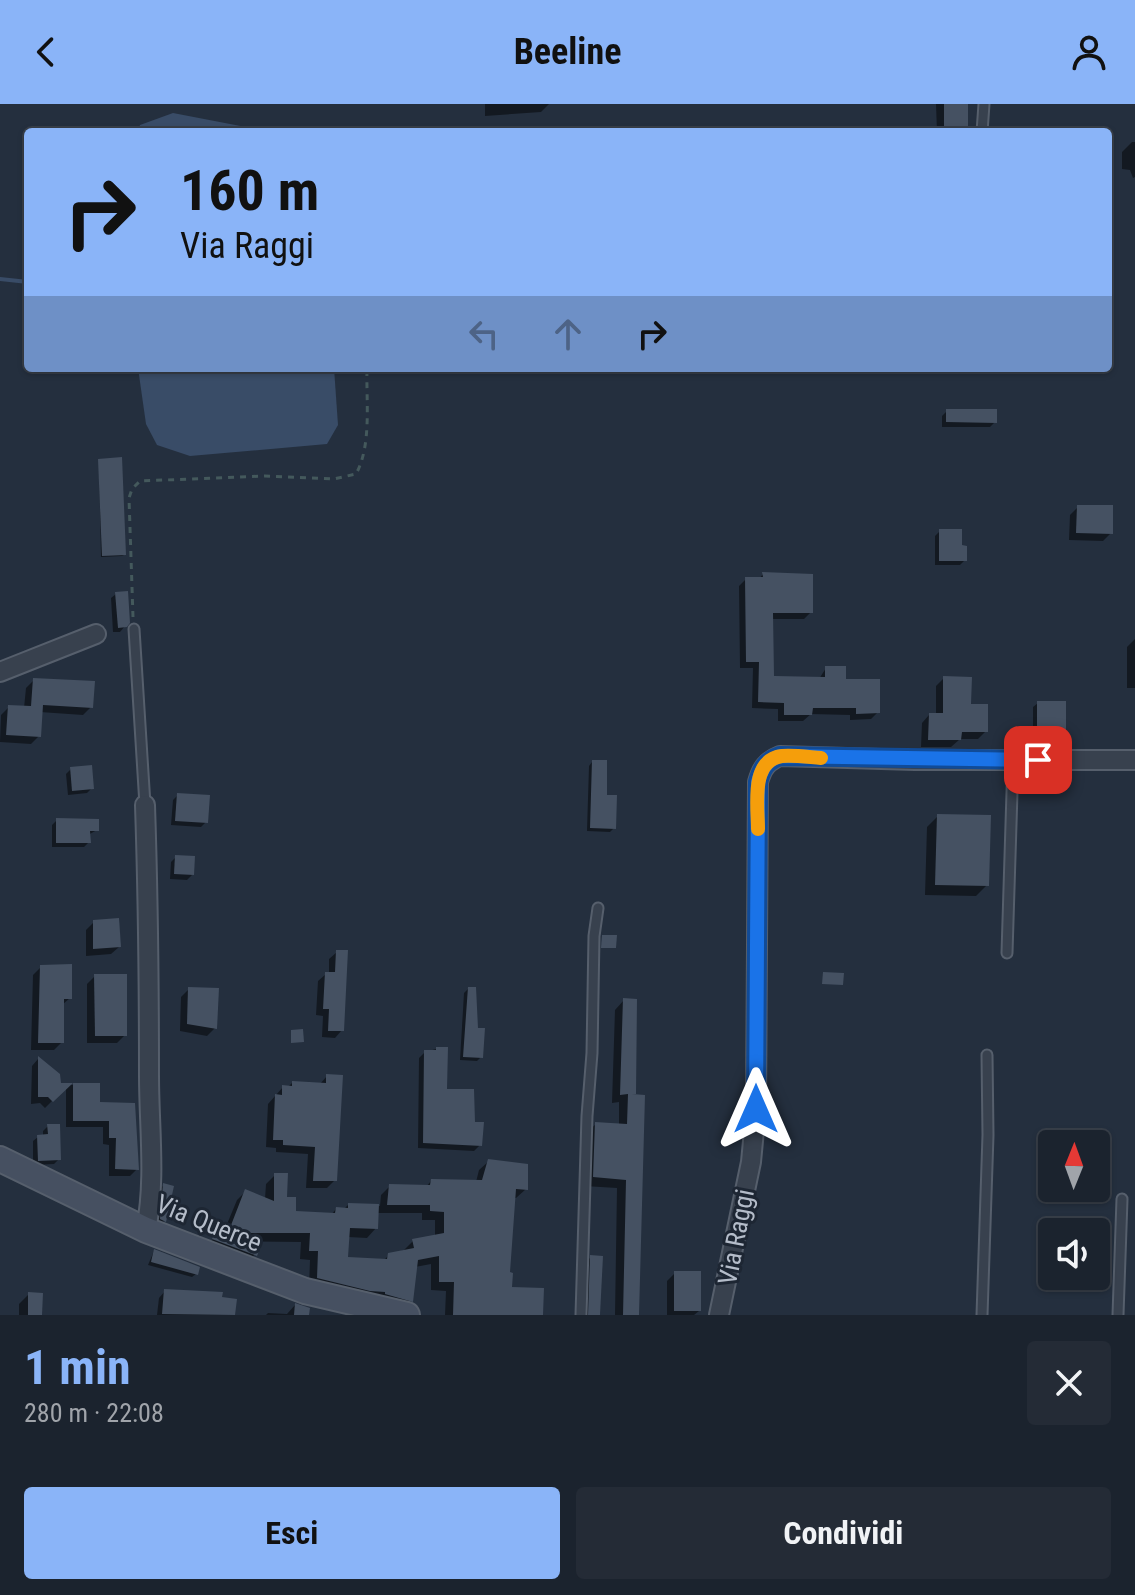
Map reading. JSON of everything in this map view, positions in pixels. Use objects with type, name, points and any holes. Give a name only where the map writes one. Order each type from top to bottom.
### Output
[{"type":"street","points":[[0,672],[96,634]]},
{"type":"street","name":"Via Raggi","points":[[719,1315],[751,1162],[756,1109],[758,782],[769,760],[780,756],[1135,760]]},
{"type":"street","points":[[145,805],[151,1172],[146,1230]]},
{"type":"street","name":"Via Querce","points":[[0,1159],[146,1230],[305,1291],[407,1315]]},
{"type":"lane","points":[[982,128],[984,104]]},
{"type":"lane","points":[[134,629],[145,805]]},
{"type":"lane","points":[[1007,953],[1013,760]]},
{"type":"lane","points":[[581,1315],[594,936],[598,908]]},
{"type":"lane","points":[[982,1315],[988,1135],[987,1055]]},
{"type":"lane","points":[[1118,1315],[1122,1199]]},
{"type":"path","points":[[134,629],[129,498],[132,489],[140,481],[265,476],[334,479],[356,474],[362,464],[367,372]]},
{"type":"water","points":[[173,113],[250,128],[139,128]]},
{"type":"water","points":[[139,372],[334,372],[338,425],[327,444],[190,456],[157,445],[146,424]]},
{"type":"building","points":[[944,104],[968,104],[968,128],[944,128]]},
{"type":"building","points":[[946,409],[997,409],[997,423],[946,422]]},
{"type":"building","points":[[122,457],[126,555],[102,556],[98,459]]},
{"type":"building","points":[[1077,505],[1113,505],[1113,534],[1076,533]]},
{"type":"building","points":[[939,529],[962,529],[962,545],[967,546],[967,561],[939,561]]},
{"type":"building","points":[[762,572],[813,574],[813,613],[773,613],[774,676],[825,677],[825,666],[846,666],[846,679],[880,679],[880,713],[856,714],[856,708],[813,708],[812,715],[784,715],[784,703],[758,702],[759,662],[746,662],[745,577],[763,577]]},
{"type":"building","points":[[128,591],[130,623],[127,627],[118,628],[115,592]]},
{"type":"building","points":[[943,676],[972,677],[971,704],[988,704],[988,732],[962,732],[961,740],[928,740],[929,713],[943,713]]},
{"type":"building","points":[[33,678],[95,681],[93,708],[43,705],[41,737],[6,735],[8,705],[31,706]]},
{"type":"building","points":[[1037,701],[1066,701],[1066,731],[1037,731]]},
{"type":"building","points":[[592,760],[607,760],[607,795],[617,795],[616,829],[590,828]]},
{"type":"building","points":[[92,765],[94,789],[72,791],[70,767]]},
{"type":"building","points":[[177,793],[210,795],[208,823],[175,821]]},
{"type":"building","points":[[937,814],[991,815],[989,886],[935,885]]},
{"type":"building","points":[[56,818],[99,819],[99,831],[90,831],[91,843],[56,843]]},
{"type":"building","points":[[175,855],[195,856],[194,875],[174,874]]},
{"type":"building","points":[[119,918],[121,947],[93,949],[93,920]]},
{"type":"building","points":[[602,935],[617,935],[616,948],[601,948]]},
{"type":"building","points":[[336,950],[348,950],[344,1031],[328,1031],[329,1009],[323,1009],[325,972],[335,972]]},
{"type":"building","points":[[72,964],[72,999],[64,999],[64,1043],[38,1043],[40,965]]},
{"type":"building","points":[[823,972],[844,973],[843,985],[822,984]]},
{"type":"building","points":[[94,974],[127,974],[127,1036],[95,1036]]},
{"type":"building","points":[[188,987],[219,988],[217,1029],[187,1024]]},
{"type":"building","points":[[468,987],[476,987],[478,1028],[485,1028],[483,1058],[463,1057]]},
{"type":"building","points":[[623,998],[637,999],[636,1094],[632,1094],[645,1095],[639,1315],[623,1315],[626,1180],[593,1177],[595,1122],[627,1124],[628,1094],[620,1095]]},
{"type":"building","points":[[303,1029],[304,1042],[291,1043],[291,1030]]},
{"type":"building","points":[[436,1047],[448,1047],[447,1089],[474,1089],[475,1122],[484,1122],[482,1146],[423,1143],[424,1050],[436,1050]]},
{"type":"building","points":[[38,1056],[60,1074],[61,1083],[73,1083],[53,1102],[48,1097],[38,1097]]},
{"type":"building","points":[[326,1074],[343,1075],[337,1181],[313,1181],[315,1147],[283,1145],[283,1140],[273,1140],[275,1094],[282,1095],[282,1085],[292,1086],[292,1081],[326,1083]]},
{"type":"building","points":[[73,1083],[100,1083],[100,1102],[135,1103],[139,1170],[115,1169],[116,1138],[109,1138],[109,1121],[73,1121]]},
{"type":"building","points":[[47,1124],[60,1124],[61,1160],[38,1161],[37,1135],[48,1134]]},
{"type":"building","points":[[488,1159],[528,1164],[528,1190],[516,1189],[510,1272],[513,1273],[512,1287],[544,1288],[543,1315],[453,1315],[454,1282],[439,1282],[439,1256],[418,1260],[413,1302],[385,1292],[317,1278],[318,1251],[309,1251],[310,1233],[228,1233],[245,1189],[274,1201],[274,1173],[288,1173],[287,1197],[296,1197],[296,1211],[335,1213],[336,1207],[348,1208],[348,1203],[379,1204],[378,1229],[350,1228],[348,1257],[387,1259],[388,1253],[414,1248],[412,1239],[444,1233],[444,1212],[430,1211],[430,1205],[387,1205],[389,1184],[430,1185],[431,1179],[482,1180]]},
{"type":"building","points":[[163,1183],[174,1186],[166,1222],[160,1219]]},
{"type":"building","points":[[213,1237],[224,1241],[259,1251],[257,1256]]},
{"type":"building","points":[[154,1249],[200,1267],[198,1275],[151,1262]]},
{"type":"building","points":[[590,1255],[603,1256],[600,1315],[588,1315]]},
{"type":"building","points":[[674,1271],[701,1271],[701,1311],[674,1311]]},
{"type":"building","points":[[164,1289],[223,1292],[222,1297],[237,1299],[235,1315],[162,1314]]},
{"type":"building","points":[[28,1292],[43,1293],[42,1315],[28,1315]]},
{"type":"building","points":[[295,1303],[310,1308],[309,1315],[294,1315]]},
{"type":"waterway","points":[[0,279],[24,282]]},
{"type":"slow traffic","points":[[758,829],[758,782],[769,760],[780,756],[821,758]]},
{"type":"route","points":[[756,1109],[758,782],[769,760],[780,756],[1038,760]]}]
